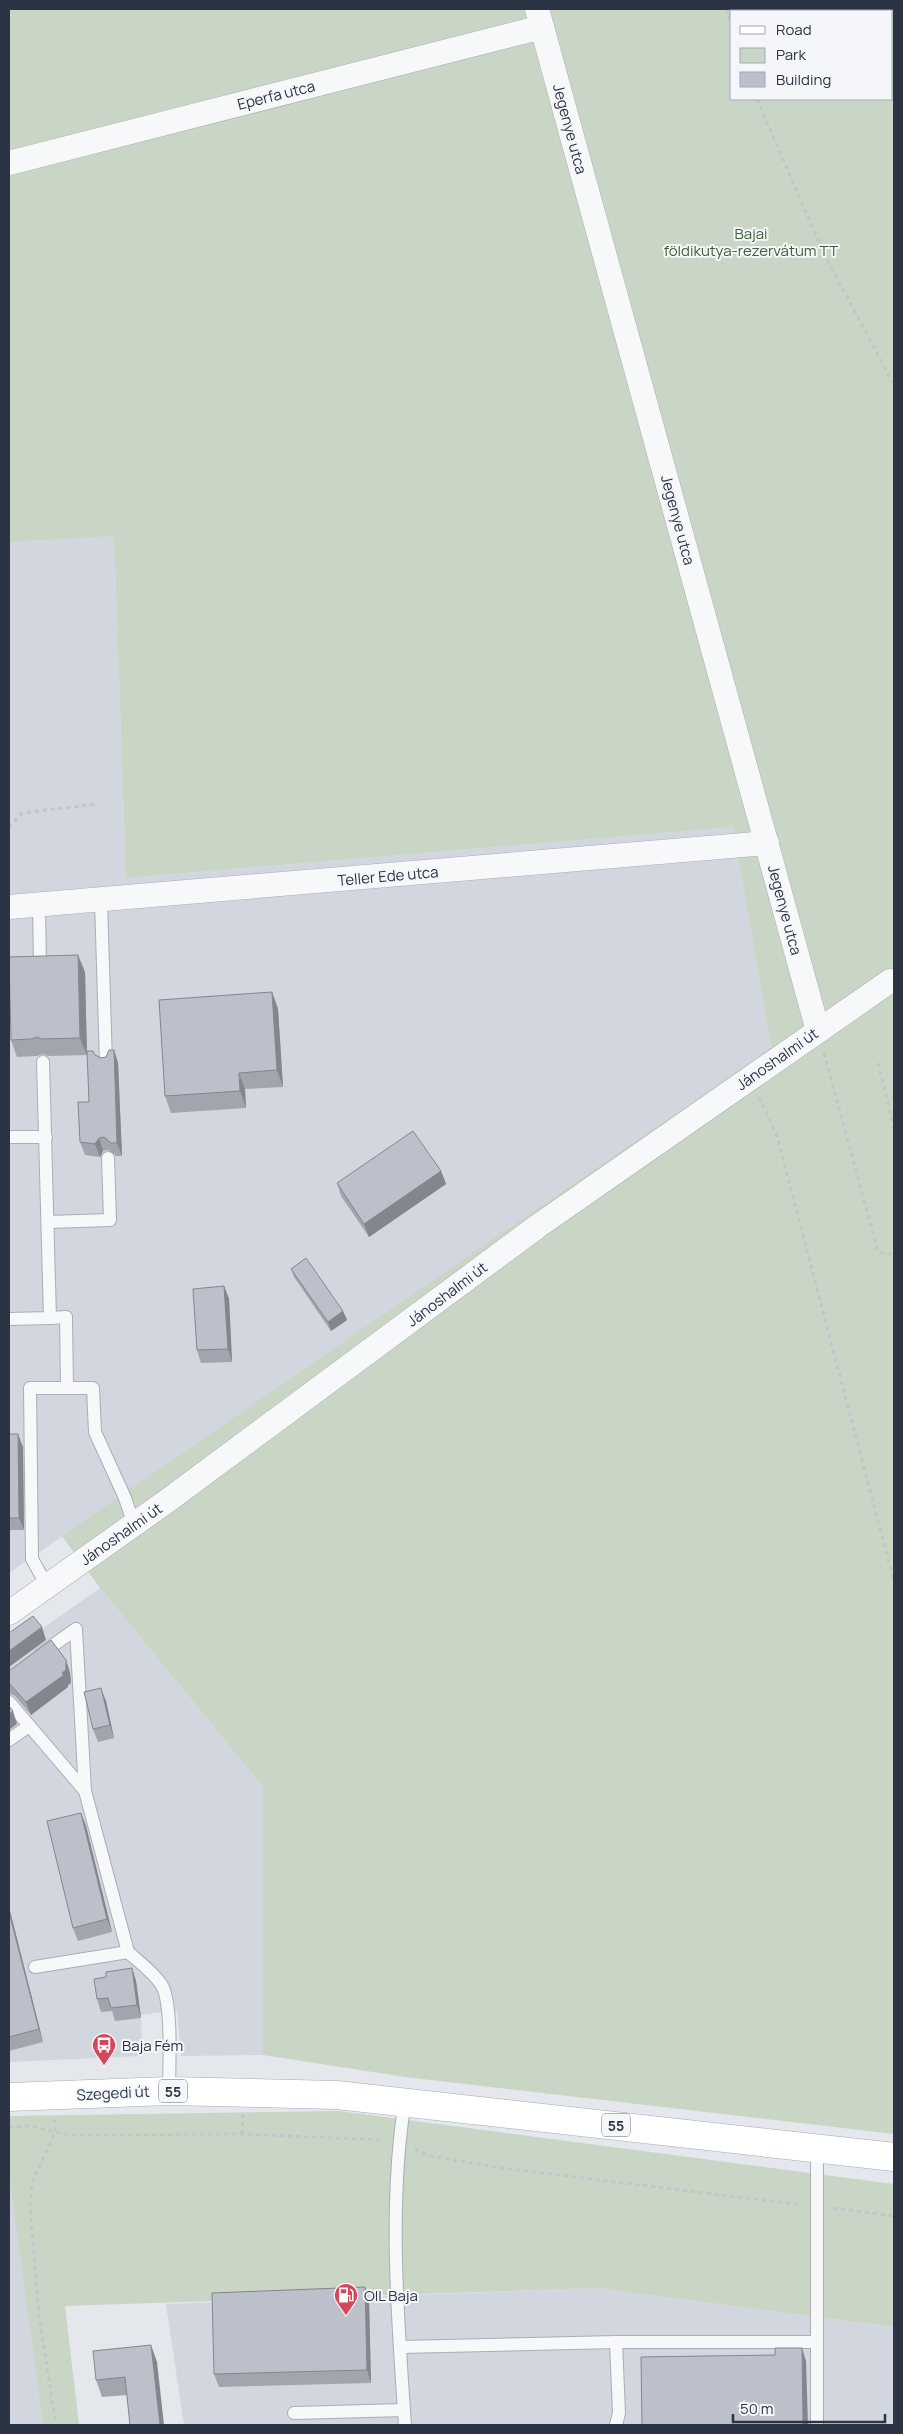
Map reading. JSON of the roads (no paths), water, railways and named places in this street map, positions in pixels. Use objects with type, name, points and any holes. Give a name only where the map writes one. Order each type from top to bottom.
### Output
[{"type":"main road","name":"Szegedi út","points":[[9,2097],[170,2091],[337,2094],[405,2101]]},
{"type":"main road","name":"55","points":[[405,2101],[894,2157]]},
{"type":"street","name":"Eperfa utca","points":[[9,163],[540,18]]},
{"type":"street","name":"Jegenye utca","points":[[540,18],[766,843],[810,1036]]},
{"type":"street","name":"Teller Ede utca","points":[[9,907],[766,843]]},
{"type":"street","name":"Jánoshalmi út","points":[[9,1613],[134,1525],[538,1226],[890,981]]},
{"type":"lane","points":[[101,900],[106,1063]]},
{"type":"lane","points":[[39,905],[40,966]]},
{"type":"lane","points":[[43,1062],[50,1318]]},
{"type":"lane","points":[[9,1137],[46,1137]]},
{"type":"lane","points":[[48,1222],[110,1220],[108,1158]]},
{"type":"lane","points":[[9,1319],[66,1317],[67,1388]]},
{"type":"lane","points":[[47,1586],[32,1559],[30,1388],[93,1388],[95,1432],[125,1498],[134,1525]]},
{"type":"lane","points":[[31,1661],[76,1629],[85,1791],[128,1952],[154,1976],[164,1990],[168,2015],[170,2091]]},
{"type":"lane","points":[[9,1702],[85,1791]]},
{"type":"lane","points":[[9,1740],[29,1726]]},
{"type":"lane","points":[[35,1968],[128,1952]]},
{"type":"lane","points":[[405,2101],[398,2141],[397,2266],[405,2425]]},
{"type":"lane","points":[[817,2147],[819,2207],[817,2425]]},
{"type":"lane","points":[[400,2347],[616,2342],[817,2342]]},
{"type":"lane","points":[[616,2342],[619,2413],[616,2425]]},
{"type":"lane","points":[[294,2413],[404,2410]]},
{"type":"place","name":"Baja Fém","points":[[104,2066]]},
{"type":"place","name":"OIL Baja","points":[[346,2316]]},
{"type":"park label","name":"Bajai földikutya-rezervátum TT","points":[[751,242]]}]
